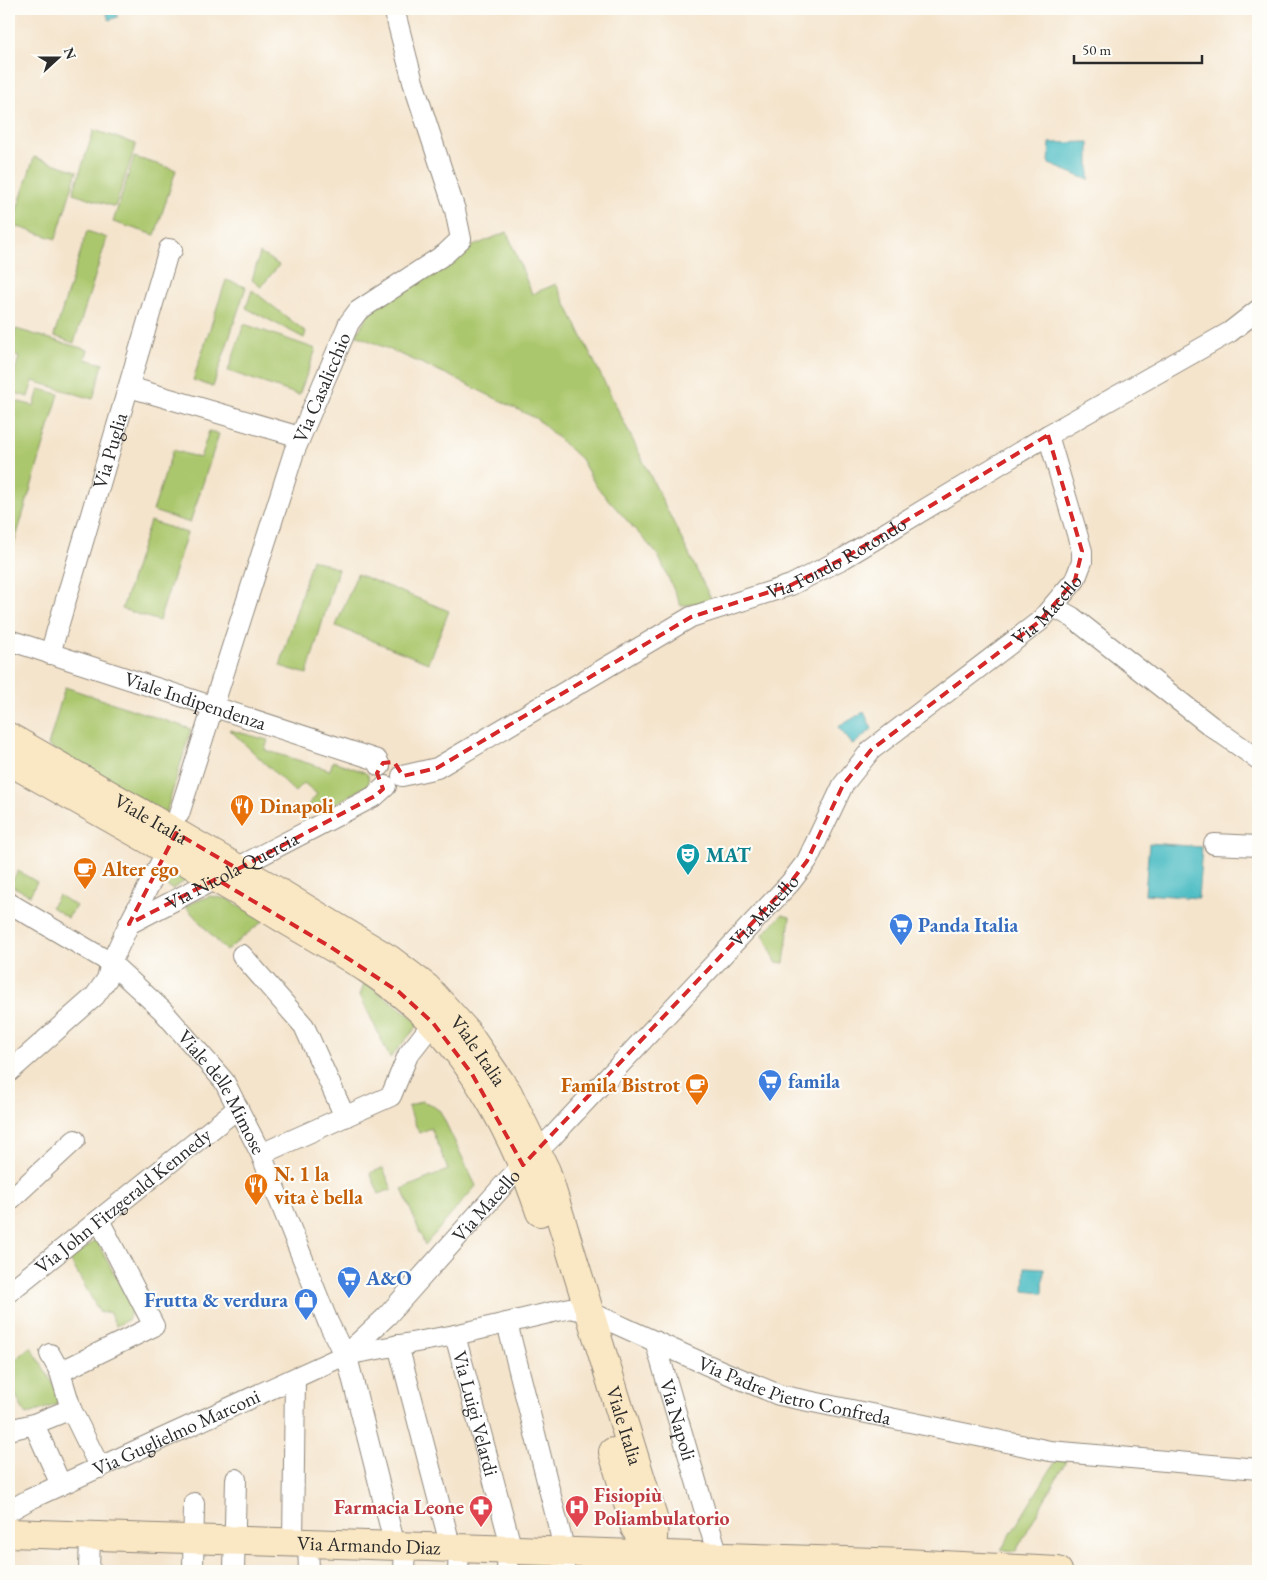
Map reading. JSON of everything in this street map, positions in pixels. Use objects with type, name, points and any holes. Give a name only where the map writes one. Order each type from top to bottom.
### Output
[{"type":"main road","name":"Viale Italia","points":[[9,737],[174,833],[227,874],[410,1000],[433,1023],[472,1074],[506,1130],[531,1157]]},
{"type":"main road","name":"Viale Italia","points":[[9,761],[174,833]]},
{"type":"main road","name":"Viale Italia","points":[[227,874],[389,959],[432,993],[459,1022],[508,1093],[654,1521],[654,1563]]},
{"type":"main road","name":"Via Armando Diaz","points":[[9,1533],[301,1542],[401,1555],[509,1557],[565,1562],[654,1563],[718,1556],[985,1566],[1058,1571]]},
{"type":"street","name":"Via Casalicchio","points":[[174,833],[212,707],[300,437],[349,323],[358,311],[445,254],[461,239],[455,210],[413,82],[394,9]]},
{"type":"street","name":"Via Puglia","points":[[50,654],[169,249],[172,250]]},
{"type":"street","name":"Via Fondo Rotondo","points":[[394,781],[437,768],[691,617],[791,585],[844,558],[1048,435],[1230,332],[1258,310]]},
{"type":"street","points":[[129,387],[300,437]]},
{"type":"street","name":"Via Macello","points":[[345,1355],[387,1316],[531,1157],[790,883],[807,861],[844,785],[871,750],[1040,621],[1075,580],[1080,570],[1082,556],[1048,435]]},
{"type":"street","points":[[1054,606],[1072,617],[1211,726],[1258,759]]},
{"type":"street","name":"Viale Indipendenza","points":[[9,640],[377,760],[380,766],[386,762],[394,762],[400,768],[394,781]]},
{"type":"street","name":"Via Nicola Quercia","points":[[129,924],[375,796],[394,781]]},
{"type":"street","name":"Via Nicola Quercia","points":[[9,1072],[95,996],[107,978],[111,963],[129,924],[174,833]]},
{"type":"street","points":[[1214,844],[1258,846]]},
{"type":"street","name":"Viale delle Mimose","points":[[9,902],[111,963],[162,1010],[224,1081],[260,1154],[328,1322],[349,1365],[401,1555]]},
{"type":"street","points":[[242,955],[304,1026],[345,1116]]},
{"type":"street","points":[[260,1154],[391,1096],[408,1054],[433,1023]]},
{"type":"street","name":"Via John Fitzgerald Kennedy","points":[[9,1292],[238,1108]]},
{"type":"street","points":[[9,1201],[75,1140]]},
{"type":"street","points":[[60,1372],[154,1326],[99,1220]]},
{"type":"street","points":[[345,1355],[581,1310]]},
{"type":"street","name":"Via Padre Pietro Confreda","points":[[581,1310],[780,1394],[994,1441],[1093,1457],[1258,1469]]},
{"type":"street","points":[[507,1323],[565,1562]]},
{"type":"street","name":"Via Luigi Velardi","points":[[455,1335],[509,1557]]},
{"type":"street","name":"Via Napoli","points":[[654,1341],[718,1556]]},
{"type":"street","points":[[398,1344],[456,1556]]},
{"type":"street","points":[[50,1354],[60,1372],[71,1409],[100,1468]]},
{"type":"street","name":"Via Guglielmo Marconi","points":[[9,1510],[345,1355]]},
{"type":"street","points":[[296,1379],[301,1542],[309,1571]]},
{"type":"street","points":[[9,1430],[34,1424],[71,1409]]},
{"type":"street","points":[[34,1424],[61,1485]]},
{"type":"street","points":[[234,1571],[236,1479]]},
{"type":"street","points":[[193,1571],[194,1503]]},
{"type":"street","points":[[89,1571],[90,1536]]},
{"type":"highlighted area","points":[[1048,435],[1082,551],[1075,580],[1040,621],[871,750],[843,785],[807,861],[790,883],[523,1165],[472,1074],[433,1023],[399,992],[329,946],[216,879],[129,924],[176,833],[238,869],[375,796],[383,789],[377,773],[383,763],[394,762],[403,776],[437,768],[691,617],[791,585],[844,558]]},
{"type":"green space","points":[[94,130],[136,144],[115,207],[73,193]]},
{"type":"green space","points":[[34,157],[77,171],[56,239],[12,225]]},
{"type":"green space","points":[[134,157],[176,170],[155,235],[113,222]]},
{"type":"green space","points":[[87,231],[107,238],[74,343],[54,336]]},
{"type":"green space","points":[[507,232],[532,294],[556,284],[712,601],[681,606],[658,555],[596,486],[581,459],[537,419],[446,374],[356,335],[382,293],[461,239],[466,249]]},
{"type":"green space","points":[[260,253],[279,265],[261,287],[252,280]]},
{"type":"green space","points":[[226,280],[246,287],[213,387],[193,380]]},
{"type":"green space","points":[[252,290],[306,332],[304,338],[246,308]]},
{"type":"green space","points":[[244,324],[316,349],[299,395],[228,371]]},
{"type":"green space","points":[[16,329],[88,350],[85,359],[103,364],[93,399],[33,381],[28,397],[9,391],[19,357],[9,354]]},
{"type":"green space","points":[[39,389],[59,394],[9,561],[9,399],[34,406]]},
{"type":"green space","points":[[209,431],[219,434],[190,523],[153,511],[173,450],[200,458]]},
{"type":"green space","points":[[150,521],[187,533],[159,621],[122,609]]},
{"type":"green space","points":[[312,559],[338,569],[307,674],[280,666]]},
{"type":"green space","points":[[357,574],[449,611],[428,663],[336,626]]},
{"type":"green space","points":[[65,687],[191,729],[166,813],[48,746]]},
{"type":"green space","points":[[230,730],[268,740],[265,750],[330,770],[333,761],[364,772],[368,775],[369,784],[318,814],[309,804],[317,794],[304,783],[295,792]]},
{"type":"green space","points":[[173,870],[187,880],[172,889],[164,884]]},
{"type":"green space","points":[[18,871],[37,882],[30,895],[10,885]]},
{"type":"green space","points":[[58,895],[76,906],[68,918],[51,907]]},
{"type":"green space","points":[[210,896],[228,899],[264,920],[226,951],[185,906]]},
{"type":"green space","points":[[782,915],[790,917],[784,963],[776,962],[763,934]]},
{"type":"green space","points":[[365,982],[420,1023],[390,1058],[360,995]]},
{"type":"green space","points":[[421,1101],[430,1104],[440,1111],[476,1186],[425,1245],[402,1189],[448,1170],[431,1128],[419,1133],[408,1107]]},
{"type":"green space","points":[[383,1168],[392,1189],[379,1194],[370,1173]]},
{"type":"green space","points":[[96,1240],[132,1307],[129,1319],[116,1326],[109,1312],[100,1313],[70,1260]]},
{"type":"green space","points":[[31,1347],[64,1402],[26,1415],[14,1391],[9,1365]]},
{"type":"green space","points":[[1057,1459],[1066,1461],[1016,1551],[1001,1550]]},
{"type":"water","points":[[105,9],[115,9],[118,17],[109,20]]},
{"type":"water","points":[[1089,142],[1089,180],[1049,164],[1050,143]]},
{"type":"water","points":[[864,712],[872,729],[853,745],[838,727]]},
{"type":"water","points":[[1149,843],[1202,847],[1198,898],[1145,894]]},
{"type":"water","points":[[1025,1267],[1044,1268],[1043,1293],[1024,1291]]},
{"type":"place","name":"Dinapoli","points":[[242,827]]},
{"type":"place","name":"MAT","points":[[688,876]]},
{"type":"place","name":"Alter ego","points":[[85,890]]},
{"type":"place","name":"Panda Italia","points":[[901,946]]},
{"type":"place","name":"famila","points":[[770,1102]]},
{"type":"place","name":"Famila Bistrot","points":[[697,1106]]},
{"type":"place","name":"N. 1 la vita è bella","points":[[256,1206]]},
{"type":"place","name":"A&O","points":[[349,1299]]},
{"type":"place","name":"Frutta & verdura","points":[[306,1321]]},
{"type":"place","name":"Farmacia Leone","points":[[481,1528]]},
{"type":"place","name":"Fisiopiù Poliambulatorio","points":[[577,1528]]}]
